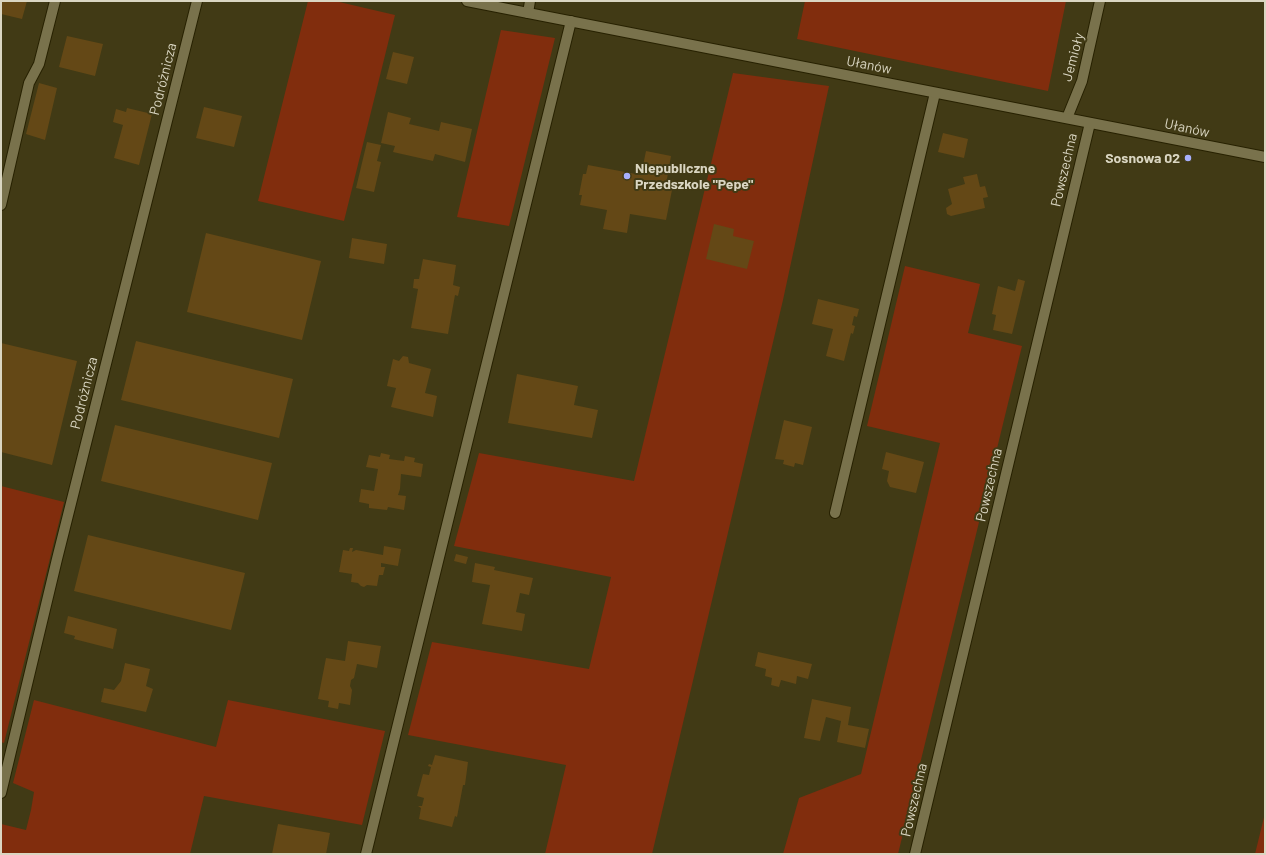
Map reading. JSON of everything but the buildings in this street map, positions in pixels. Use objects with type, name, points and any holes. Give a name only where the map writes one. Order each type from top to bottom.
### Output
[{"type":"street","points":[[1,205],[29,83],[39,64],[55,1]]},
{"type":"street","name":"Podróżnicza","points":[[1,792],[57,559],[197,1]]},
{"type":"street","name":"Ułanów","points":[[467,1],[1265,158]]},
{"type":"street","points":[[528,13],[530,1]]},
{"type":"street","name":"Jemioły","points":[[1067,118],[1082,81],[1100,1]]},
{"type":"street","points":[[366,854],[571,21]]},
{"type":"street","points":[[835,513],[935,93]]},
{"type":"street","name":"Powszechna","points":[[915,854],[1090,123]]},
{"type":"shaded area","points":[[308,1],[335,1],[395,15],[344,221],[258,201]]},
{"type":"shaded area","points":[[805,1],[1066,1],[1048,91],[797,39]]},
{"type":"shaded area","points":[[501,30],[555,38],[509,226],[457,217]]},
{"type":"shaded area","points":[[733,73],[829,86],[783,300],[652,854],[545,854],[566,765],[408,735],[432,642],[589,669],[611,577],[454,546],[479,453],[634,481]]},
{"type":"shaded area","points":[[905,266],[980,284],[968,333],[1022,346],[898,854],[783,854],[799,798],[861,774],[940,443],[867,426]]},
{"type":"shaded area","points":[[1,486],[64,502],[4,743],[1,742]]},
{"type":"shaded area","points":[[34,700],[216,747],[228,700],[385,731],[362,825],[204,796],[190,854],[1,854],[1,824],[26,830],[31,810],[34,792],[13,783]]},
{"type":"shaded area","points":[[1265,813],[1265,854],[1255,854]]},
{"type":"place","name":"Sosnowa 02","points":[[1188,158]]},
{"type":"place","name":"Niepubliczne Przedszkole \"Pepe\"","points":[[627,176]]}]
